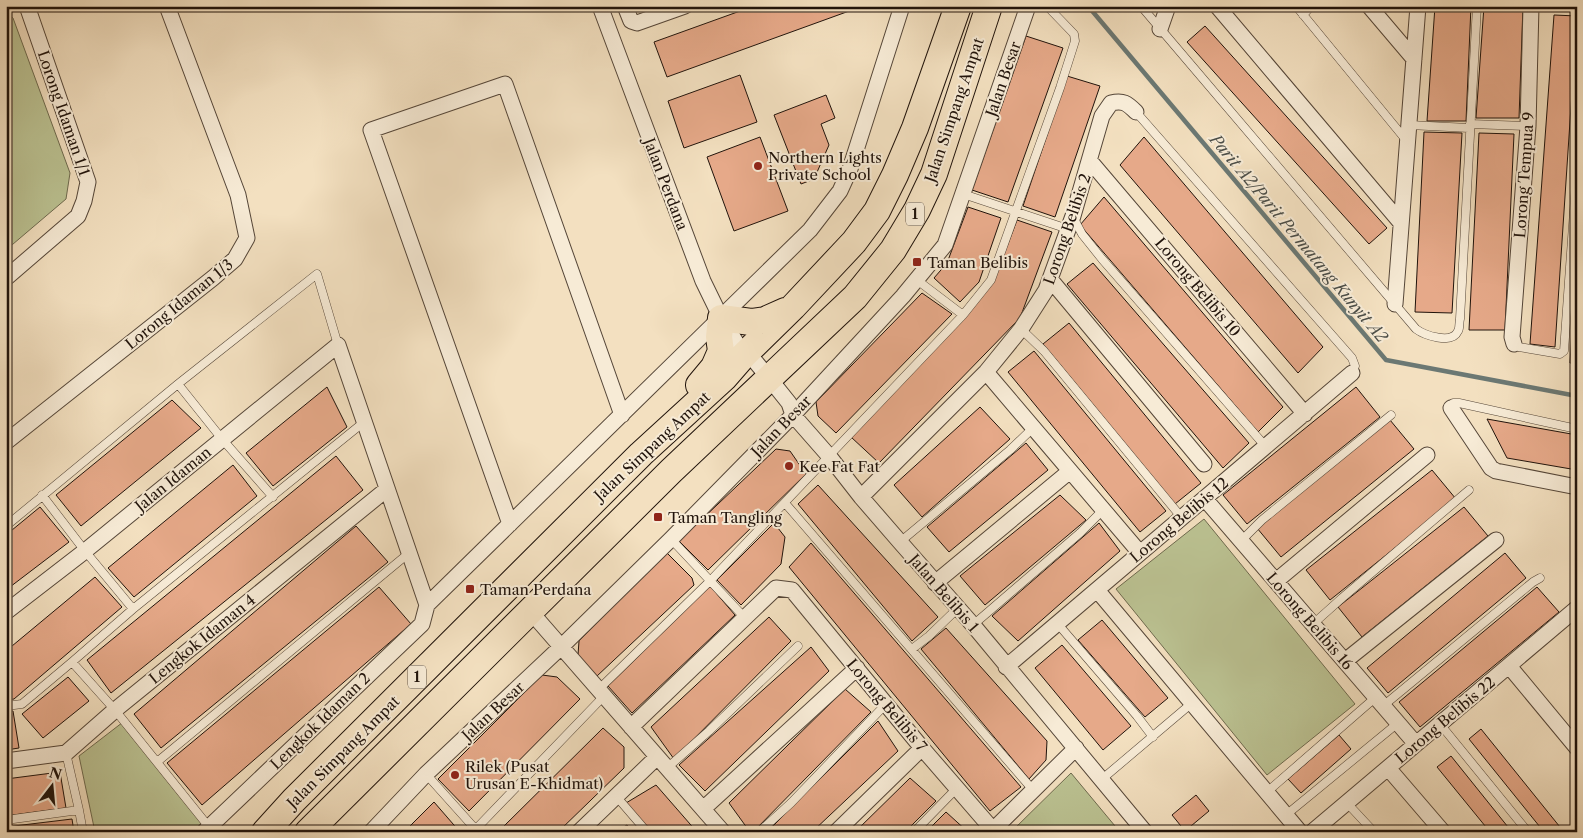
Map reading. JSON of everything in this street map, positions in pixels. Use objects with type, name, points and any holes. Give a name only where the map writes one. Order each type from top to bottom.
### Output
[{"type":"highway","name":"Jalan Simpang Ampat","points":[[266,832],[294,800],[640,454],[724,378],[854,242],[878,211],[895,175],[915,128],[958,6]]},
{"type":"highway","name":"Jalan Simpang Ampat","points":[[308,832],[671,471],[855,297],[893,250],[917,210],[934,174],[989,6]]},
{"type":"highway","points":[[640,454],[714,367],[721,351],[719,337],[721,318],[751,322],[765,320],[793,307]]},
{"type":"street","name":"Lorong Idaman 1/1","points":[[6,278],[78,216],[84,201],[88,182],[27,6]]},
{"type":"street","name":"Lorong Idaman 1/3","points":[[6,442],[213,278],[235,259],[247,238],[238,195],[168,6]]},
{"type":"street","name":"Jalan Perdana","points":[[600,6],[703,281],[721,318],[744,355]]},
{"type":"street","points":[[625,6],[631,21],[637,23],[685,6]]},
{"type":"street","points":[[338,345],[427,605],[810,230],[840,191],[850,169],[902,6]]},
{"type":"street","name":"Jalan Besar","points":[[371,832],[426,774],[561,647],[793,415],[917,280],[945,245],[1028,6]]},
{"type":"street","points":[[1160,29],[1168,6]]},
{"type":"street","points":[[1217,6],[1402,223]]},
{"type":"street","points":[[1369,6],[1414,59]]},
{"type":"street","points":[[1395,304],[1418,6]]},
{"type":"street","name":"Lorong Tempua 9","points":[[1514,344],[1512,337],[1528,126],[1531,6]]},
{"type":"street","points":[[510,524],[371,130],[505,84],[622,415]]},
{"type":"street","name":"Lorong Belibis 2","points":[[861,497],[986,372],[1021,330],[1046,290],[1071,223],[1102,116],[1111,103],[1119,101],[1128,104],[1136,112]]},
{"type":"street","name":"Lorong Belibis 10","points":[[1090,161],[1305,414]]},
{"type":"street","points":[[1050,279],[1204,464]]},
{"type":"street","name":"Jalan Idaman","points":[[6,612],[85,551],[338,345]]},
{"type":"street","name":"Jalan Belibis 1","points":[[744,355],[754,360],[766,381],[789,403],[793,415],[830,456],[861,497],[957,609],[973,625],[1145,832]]},
{"type":"street","points":[[986,372],[1140,553]]},
{"type":"street","name":"Lorong Belibis 12","points":[[1006,666],[1352,374]]},
{"type":"street","points":[[1451,408],[1491,468],[1496,471],[1577,487]]},
{"type":"street","points":[[1276,581],[1427,455]]},
{"type":"street","points":[[935,583],[1070,471]]},
{"type":"street","name":"Lengkok Idaman 4","points":[[66,753],[115,710],[387,489]]},
{"type":"street","name":"Lorong Belibis 16","points":[[1205,499],[1416,744]]},
{"type":"street","points":[[1344,661],[1496,540]]},
{"type":"street","name":"Lorong Belibis 7","points":[[745,618],[776,588],[792,590],[992,831]]},
{"type":"street","points":[[1097,590],[1300,832]]},
{"type":"street","name":"Lengkok Idaman 2","points":[[207,829],[422,624],[427,605]]},
{"type":"street","name":"Lorong Belibis 22","points":[[1312,832],[1577,608]]},
{"type":"street","points":[[530,611],[723,832]]},
{"type":"street","points":[[631,727],[745,618]]},
{"type":"street","points":[[1508,666],[1577,748]]},
{"type":"street","points":[[703,809],[857,668]]},
{"type":"street","points":[[836,832],[922,748]]},
{"type":"street","points":[[992,831],[1076,748]]},
{"type":"street","points":[[6,761],[66,753]]},
{"type":"street","points":[[579,832],[616,796],[662,762]]},
{"type":"street","points":[[1388,768],[1443,832]]},
{"type":"lane","points":[[426,774],[476,831],[601,693],[962,316],[991,280],[1060,88],[1075,40],[1071,31],[1047,6]]},
{"type":"lane","points":[[1140,6],[1416,329],[1436,338],[1455,336],[1459,331],[1477,6]]},
{"type":"lane","points":[[1296,6],[1408,141]]},
{"type":"lane","points":[[1303,15],[1311,6]]},
{"type":"lane","points":[[1136,112],[1352,358],[1355,366],[1352,374]]},
{"type":"lane","points":[[1409,125],[1528,126]]},
{"type":"lane","points":[[1514,344],[1520,347],[1560,354],[1564,351],[1577,169]]},
{"type":"lane","points":[[963,194],[1015,211],[1071,223],[1079,229],[1102,259],[1266,446]]},
{"type":"lane","points":[[6,526],[178,384],[316,274],[338,345]]},
{"type":"lane","points":[[917,280],[962,316]]},
{"type":"lane","points":[[1021,330],[1044,351],[1182,518]]},
{"type":"lane","points":[[178,384],[222,439],[273,497]]},
{"type":"lane","points":[[1451,408],[1453,403],[1460,403],[1577,429]]},
{"type":"lane","points":[[1241,541],[1262,520],[1391,415]]},
{"type":"lane","points":[[6,706],[22,704],[133,609],[364,422]]},
{"type":"lane","points":[[900,542],[1010,450],[1033,428]]},
{"type":"lane","points":[[1313,624],[1469,490]]},
{"type":"lane","points":[[42,495],[133,609]]},
{"type":"lane","points":[[785,503],[1033,790]]},
{"type":"lane","points":[[973,625],[1080,533],[1103,510]]},
{"type":"lane","points":[[671,539],[745,618]]},
{"type":"lane","points":[[157,762],[409,553]]},
{"type":"lane","points":[[1267,792],[1379,702],[1540,578]]},
{"type":"lane","points":[[912,650],[957,609]]},
{"type":"lane","points":[[1057,624],[1137,716],[1152,737]]},
{"type":"lane","points":[[662,762],[709,731],[798,646]]},
{"type":"lane","points":[[72,662],[115,710],[207,829]]},
{"type":"lane","points":[[760,832],[792,803],[887,703]]},
{"type":"lane","points":[[1101,780],[1192,703]]},
{"type":"lane","points":[[1286,816],[1398,723]]},
{"type":"lane","points":[[1440,724],[1528,832]]},
{"type":"lane","points":[[66,753],[80,810],[83,832]]},
{"type":"lane","points":[[914,832],[957,788]]},
{"type":"lane","points":[[616,796],[647,832]]},
{"type":"lane","points":[[1347,803],[1374,832]]},
{"type":"lane","points":[[6,820],[80,810]]},
{"type":"green space","points":[[6,11],[13,18],[70,173],[66,199],[6,250]]},
{"type":"green space","points":[[1204,519],[1355,704],[1267,775],[1116,589]]},
{"type":"green space","points":[[127,719],[207,827],[175,832],[95,832],[79,756]]},
{"type":"green space","points":[[1071,773],[1120,832],[1011,832]]},
{"type":"building","points":[[754,6],[863,6],[667,77],[654,42]]},
{"type":"building","points":[[1435,6],[1471,6],[1466,121],[1427,121]]},
{"type":"building","points":[[1484,6],[1523,6],[1519,118],[1476,118]]},
{"type":"building","points":[[1554,15],[1577,16],[1555,347],[1530,344]]},
{"type":"building","points":[[1205,26],[1387,228],[1369,244],[1187,42]]},
{"type":"building","points":[[1026,36],[1063,48],[1008,202],[972,190]]},
{"type":"building","points":[[740,75],[757,122],[684,148],[668,101]]},
{"type":"building","points":[[1067,76],[1100,86],[1055,217],[1023,206]]},
{"type":"building","points":[[826,95],[835,118],[821,124],[829,145],[814,179],[801,184],[774,115]]},
{"type":"building","points":[[1424,132],[1462,133],[1452,313],[1415,312]]},
{"type":"building","points":[[1479,133],[1514,134],[1505,330],[1469,330]]},
{"type":"building","points":[[760,137],[788,211],[734,231],[707,157]]},
{"type":"building","points":[[1144,137],[1323,347],[1298,373],[1120,165]]},
{"type":"building","points":[[1104,197],[1283,407],[1258,432],[1080,225]]},
{"type":"building","points":[[968,207],[1001,218],[979,282],[960,302],[934,278],[947,263]]},
{"type":"building","points":[[1017,220],[1052,232],[1020,318],[879,463],[851,437],[993,283]]},
{"type":"building","points":[[1577,244],[1577,363],[1570,363]]},
{"type":"building","points":[[1093,263],[1249,443],[1223,468],[1067,284]]},
{"type":"building","points":[[922,293],[952,314],[836,433],[818,416],[816,402]]},
{"type":"building","points":[[1069,323],[1201,483],[1175,504],[1043,344]]},
{"type":"building","points":[[1034,351],[1166,511],[1140,532],[1008,372]]},
{"type":"building","points":[[327,387],[347,427],[273,486],[246,453]]},
{"type":"building","points":[[1356,387],[1380,417],[1247,524],[1223,495]]},
{"type":"building","points":[[172,400],[201,428],[81,526],[56,495]]},
{"type":"building","points":[[980,407],[1010,439],[922,517],[894,485]]},
{"type":"building","points":[[1487,419],[1577,435],[1577,470],[1507,458]]},
{"type":"building","points":[[1390,420],[1414,449],[1281,557],[1257,528]]},
{"type":"building","points":[[1026,443],[1048,470],[949,552],[927,527]]},
{"type":"building","points":[[776,449],[790,451],[806,474],[708,570],[679,541]]},
{"type":"building","points":[[336,456],[363,490],[111,693],[87,660]]},
{"type":"building","points":[[233,465],[257,496],[134,597],[108,568]]},
{"type":"building","points":[[1432,470],[1456,499],[1330,600],[1306,570]]},
{"type":"building","points":[[818,485],[938,617],[912,641],[798,504]]},
{"type":"building","points":[[1060,495],[1086,520],[985,605],[960,576]]},
{"type":"building","points":[[40,507],[69,542],[6,590],[6,535]]},
{"type":"building","points":[[1464,507],[1488,536],[1362,637],[1338,607]]},
{"type":"building","points":[[774,523],[785,537],[781,564],[741,605],[717,580]]},
{"type":"building","points":[[1099,523],[1120,551],[1018,641],[992,616]]},
{"type":"building","points":[[356,526],[388,562],[161,748],[134,714]]},
{"type":"building","points":[[811,543],[1021,787],[990,811],[789,567]]},
{"type":"building","points":[[666,552],[692,578],[694,585],[597,676],[578,655],[579,641]]},
{"type":"building","points":[[1505,553],[1526,578],[1388,693],[1367,668]]},
{"type":"building","points":[[95,577],[122,607],[14,699],[6,700],[6,651]]},
{"type":"building","points":[[710,586],[735,615],[632,713],[608,686]]},
{"type":"building","points":[[379,587],[411,624],[202,805],[167,763]]},
{"type":"building","points":[[1537,587],[1559,612],[1420,727],[1399,702]]},
{"type":"building","points":[[769,617],[791,641],[674,759],[651,727]]},
{"type":"building","points":[[1102,620],[1168,698],[1145,717],[1078,640]]},
{"type":"building","points":[[946,628],[1047,741],[1046,760],[1029,779],[921,649]]},
{"type":"building","points":[[1062,645],[1131,726],[1103,750],[1035,668]]},
{"type":"building","points":[[811,647],[829,671],[705,791],[679,765]]},
{"type":"building","points":[[542,675],[557,677],[580,699],[469,811],[438,779]]},
{"type":"building","points":[[68,677],[89,701],[43,738],[22,714]]},
{"type":"building","points":[[845,689],[871,712],[753,832],[750,832],[729,803]]},
{"type":"building","points":[[13,711],[19,748],[6,750],[6,712]]},
{"type":"building","points":[[878,721],[898,751],[812,832],[767,832]]},
{"type":"building","points":[[603,728],[624,747],[624,768],[558,832],[498,832]]},
{"type":"building","points":[[1481,729],[1564,832],[1544,832],[1469,739]]},
{"type":"building","points":[[1339,735],[1351,749],[1301,793],[1288,779]]},
{"type":"building","points":[[1451,756],[1512,832],[1490,832],[1437,767]]},
{"type":"building","points":[[60,772],[66,808],[6,816],[6,779]]},
{"type":"building","points":[[910,778],[936,801],[905,832],[855,832]]},
{"type":"building","points":[[656,785],[697,832],[651,832],[626,803]]},
{"type":"building","points":[[1196,795],[1209,811],[1185,831],[1172,815]]},
{"type":"building","points":[[434,802],[460,832],[404,832]]},
{"type":"building","points":[[946,812],[968,832],[926,832]]},
{"type":"building","points":[[72,819],[74,832],[6,832],[6,827]]},
{"type":"building","points":[[627,825],[633,832],[615,832]]},
{"type":"building","points":[[1232,826],[1239,832],[1227,832]]},
{"type":"waterway","name":"Parit A2/Parit Permatang Kunyit A2","points":[[1088,6],[1386,360],[1577,396]]},
{"type":"place","name":"Northern Lights Private School","points":[[758,166]]},
{"type":"place","name":"Taman Belibis","points":[[917,262]]},
{"type":"place","name":"Kee Fat Fat","points":[[789,466]]},
{"type":"place","name":"Taman Tangling","points":[[658,517]]},
{"type":"place","name":"Taman Perdana","points":[[470,589]]},
{"type":"place","name":"Rilek (Pusat Urusan E-Khidmat)","points":[[455,775]]}]
